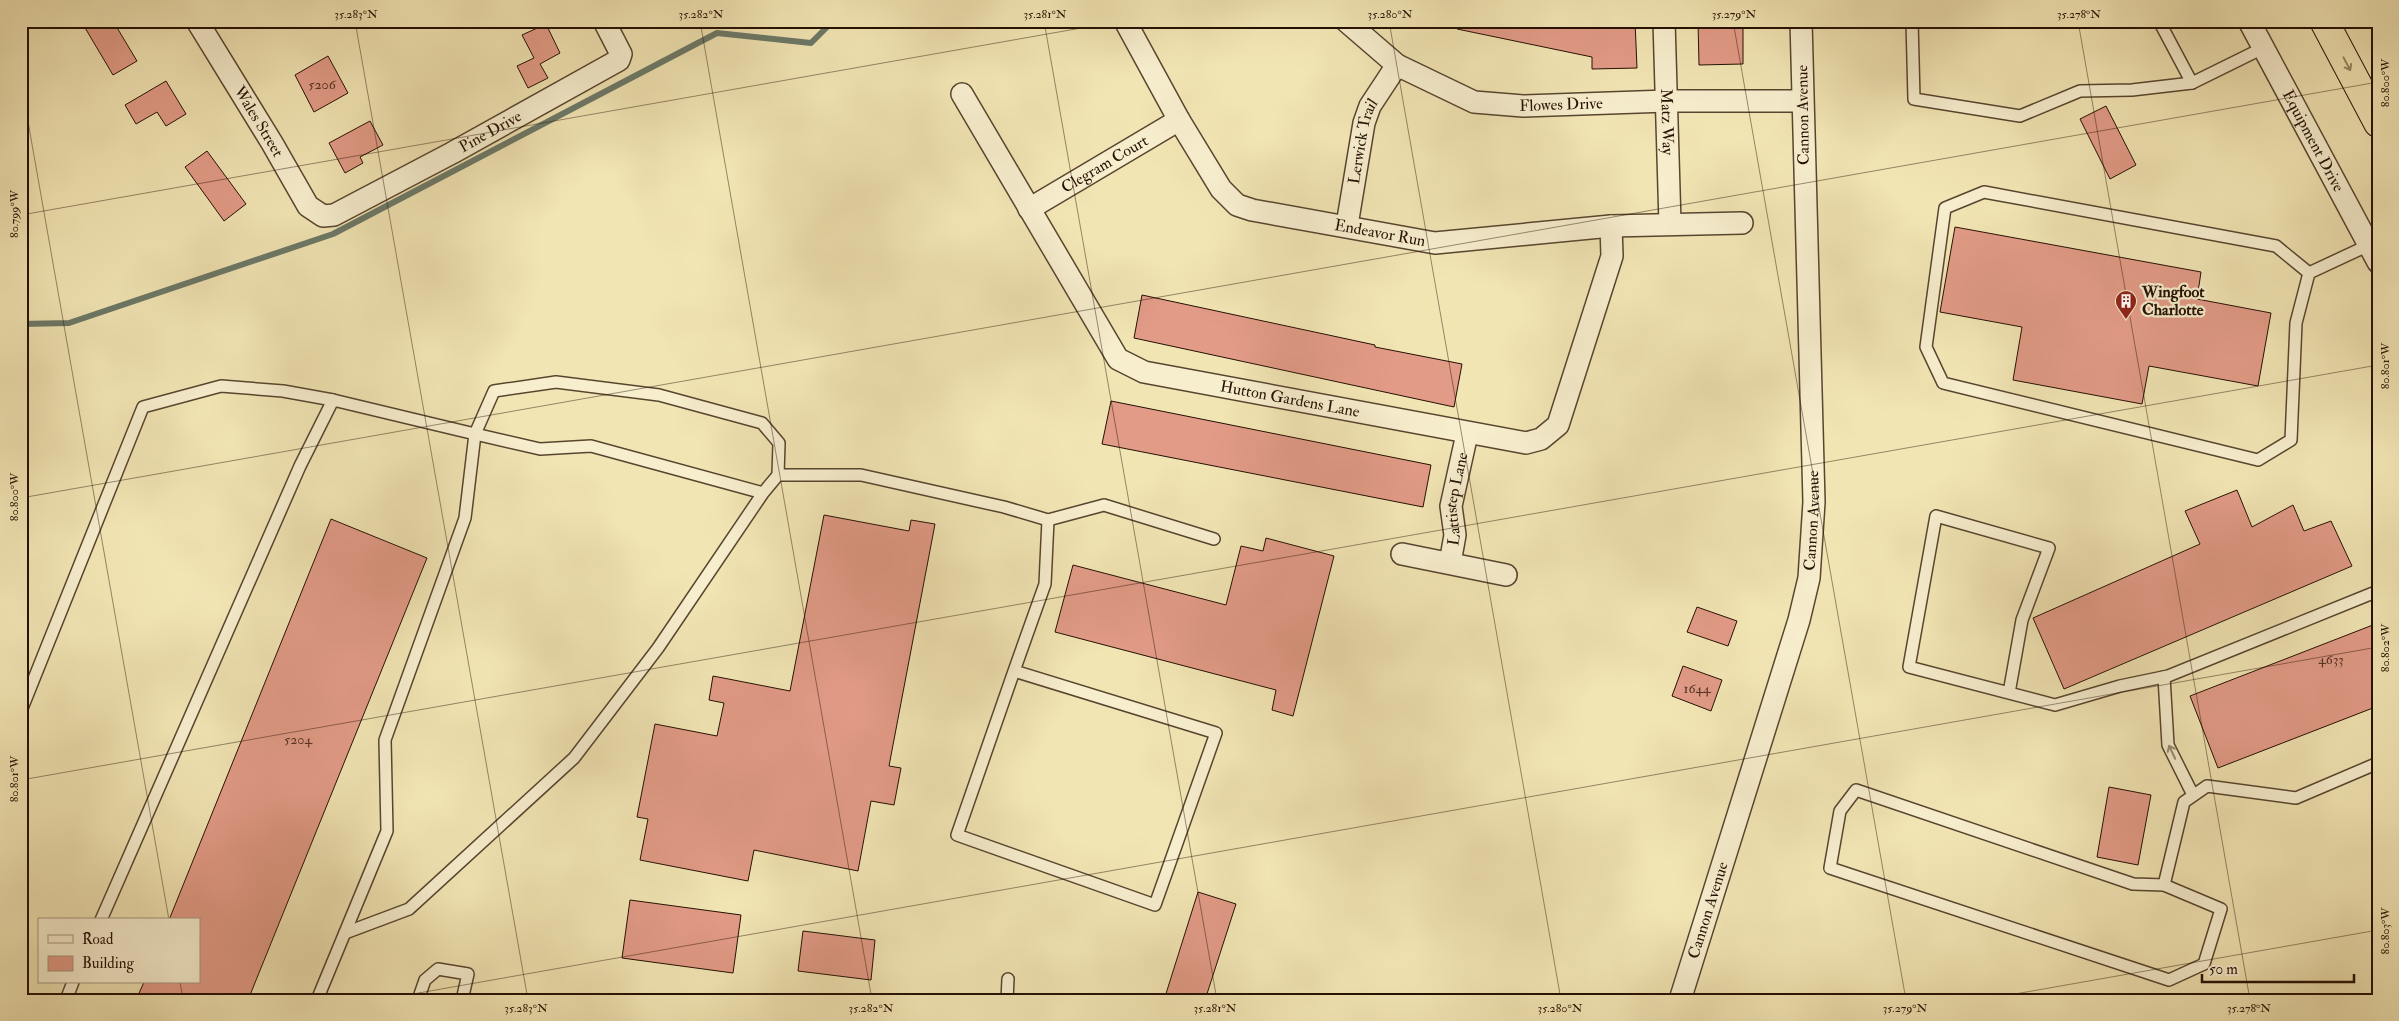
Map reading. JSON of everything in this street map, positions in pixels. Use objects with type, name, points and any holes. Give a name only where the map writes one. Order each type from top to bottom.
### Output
[{"type":"highway","points":[[2324,21],[2378,122]]},
{"type":"street","name":"Wales Street","points":[[197,21],[272,143],[308,206],[323,216]]},
{"type":"street","name":"Pine Drive","points":[[323,216],[334,215],[452,153],[618,60],[621,54],[619,48],[604,21]]},
{"type":"street","name":"Endeavor Run","points":[[1125,21],[1179,120],[1221,189],[1237,205],[1252,210],[1347,225],[1435,243],[1611,226],[1742,223]]},
{"type":"street","name":"Flowes Drive","points":[[1346,21],[1397,65],[1474,102],[1523,106],[1667,101],[1802,101]]},
{"type":"street","name":"Matz Way","points":[[1664,21],[1670,224]]},
{"type":"street","name":"Cannon Avenue","points":[[1680,1000],[1799,620],[1809,578],[1814,502],[1801,21]]},
{"type":"street","name":"Equipment Drive","points":[[2249,21],[2373,253]]},
{"type":"street","name":"Lerwick Trail","points":[[1347,225],[1364,123],[1370,106],[1397,65]]},
{"type":"street","name":"Hutton Gardens Lane","points":[[962,94],[1118,359],[1144,372],[1467,434],[1526,443],[1541,439],[1558,425],[1612,256],[1611,226]]},
{"type":"street","name":"Clegram Court","points":[[1029,209],[1179,120]]},
{"type":"street","name":"Lattistep Lane","points":[[1450,563],[1455,535],[1451,506],[1467,434]]},
{"type":"street","name":"Lattistep Lane","points":[[1402,554],[1506,575]]},
{"type":"lane","points":[[1912,21],[1914,99],[2020,116],[2080,92],[2132,90],[2192,83],[2263,48]]},
{"type":"lane","points":[[2159,21],[2192,83]]},
{"type":"lane","points":[[1984,192],[2276,246],[2310,273],[2296,323],[2291,440],[2258,460],[1943,383],[1926,347],[1945,208],[1984,192]]},
{"type":"lane","points":[[2310,273],[2373,253]]},
{"type":"lane","points":[[317,1000],[387,831],[384,740],[465,518],[475,434],[494,391],[556,382],[659,395],[762,423],[780,443],[778,475],[658,648],[574,758],[409,908],[345,933]]},
{"type":"lane","points":[[21,711],[142,407],[220,386],[283,391],[333,400],[540,449],[591,446],[763,494]]},
{"type":"lane","points":[[102,918],[300,466],[333,400]]},
{"type":"lane","points":[[778,475],[861,474],[1004,507],[1048,520],[1104,505],[1214,539]]},
{"type":"lane","points":[[2009,693],[2022,620],[2049,548],[1936,516],[1909,667],[2055,705],[2120,686],[2164,677],[2378,591]]},
{"type":"lane","points":[[1014,671],[1216,733],[1155,905],[957,835],[1014,671],[1045,584],[1048,520]]},
{"type":"lane","points":[[2164,677],[2168,745],[2194,795]]},
{"type":"lane","points":[[2164,885],[2184,802],[2207,786],[2296,798],[2378,763]]},
{"type":"lane","points":[[1856,790],[2133,884],[2164,885],[2221,909],[2204,964],[2169,980],[1830,868],[1840,812],[1856,790]]},
{"type":"lane","points":[[418,1000],[425,980],[438,969],[468,974],[462,1000]]},
{"type":"lane","points":[[1007,1000],[1008,979]]},
{"type":"lane","points":[[66,1000],[73,984]]},
{"type":"building","points":[[81,21],[113,21],[137,61],[113,75]]},
{"type":"building","points":[[1457,21],[1635,21],[1637,68],[1592,69],[1592,57],[1457,29]]},
{"type":"building","points":[[1698,21],[1743,21],[1743,64],[1699,65]]},
{"type":"building","points":[[546,24],[560,53],[540,64],[548,78],[528,88],[517,66],[534,58],[522,35]]},
{"type":"building","points":[[328,56],[348,93],[314,112],[295,75]]},
{"type":"building","points":[[166,81],[186,114],[166,126],[157,112],[136,124],[125,105]]},
{"type":"building","points":[[2106,106],[2136,165],[2110,179],[2080,119]]},
{"type":"building","points":[[370,121],[383,145],[360,157],[363,163],[345,173],[329,143]]},
{"type":"building","points":[[207,151],[246,204],[224,221],[185,167]]},
{"type":"building","name":"Wingfoot Charlotte","points":[[1955,227],[2201,272],[2197,299],[2271,313],[2258,386],[2149,366],[2142,404],[2013,380],[2022,327],[1940,312]]},
{"type":"building","points":[[1142,295],[1375,345],[1375,347],[1462,364],[1454,407],[1134,338]]},
{"type":"building","points":[[1111,401],[1431,465],[1423,507],[1102,444]]},
{"type":"building","points":[[2237,490],[2252,527],[2293,505],[2304,531],[2331,521],[2352,566],[2064,689],[2033,618],[2200,544],[2185,511]]},
{"type":"building","points":[[824,515],[909,531],[911,520],[935,524],[889,766],[901,768],[894,805],[871,801],[858,871],[754,850],[748,881],[640,860],[648,819],[637,817],[655,724],[717,736],[724,703],[709,700],[713,676],[790,691]]},
{"type":"building","points":[[331,519],[427,558],[248,1000],[136,1000],[143,984],[200,984],[200,918],[170,918]]},
{"type":"building","points":[[1266,538],[1334,556],[1293,716],[1272,710],[1276,690],[1055,632],[1073,565],[1226,605],[1241,546],[1263,551]]},
{"type":"building","points":[[1697,607],[1737,621],[1728,646],[1687,632]]},
{"type":"building","points":[[2378,623],[2378,706],[2218,768],[2190,696]]},
{"type":"building","points":[[1683,666],[1722,680],[1711,711],[1672,696]]},
{"type":"building","points":[[2109,787],[2151,795],[2138,865],[2097,857]]},
{"type":"building","points":[[1198,892],[1236,904],[1205,1000],[1164,1000]]},
{"type":"building","points":[[630,900],[741,915],[733,973],[622,958]]},
{"type":"building","points":[[803,931],[875,940],[871,980],[798,971]]},
{"type":"waterway","points":[[21,324],[69,323],[333,234],[717,33],[811,43],[833,21]]},
{"type":"place","name":"Wingfoot Charlotte","points":[[2126,320]]}]
